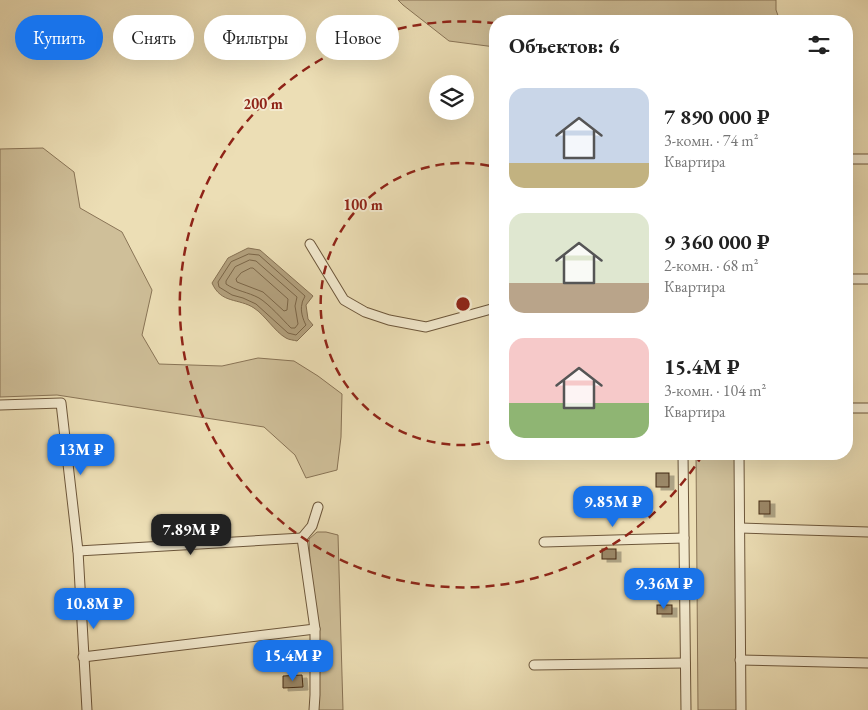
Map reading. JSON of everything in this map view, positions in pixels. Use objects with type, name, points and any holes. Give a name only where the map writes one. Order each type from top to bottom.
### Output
[{"type":"street","points":[[853,159],[868,159]]},
{"type":"street","points":[[310,244],[344,300],[365,312],[389,320],[426,328],[489,310]]},
{"type":"street","points":[[853,279],[868,280]]},
{"type":"street","points":[[0,405],[60,403],[78,551],[87,710]]},
{"type":"street","points":[[853,408],[868,408]]},
{"type":"street","points":[[683,460],[686,710]]},
{"type":"street","points":[[739,460],[741,710]]},
{"type":"street","points":[[78,551],[302,538],[312,526],[318,507]]},
{"type":"street","points":[[740,528],[868,532]]},
{"type":"street","points":[[302,538],[315,629],[314,710]]},
{"type":"street","points":[[544,542],[684,538]]},
{"type":"street","points":[[84,657],[315,629]]},
{"type":"street","points":[[740,660],[868,663]]},
{"type":"street","points":[[534,665],[685,662]]},
{"type":"shaded area","points":[[398,0],[776,0],[778,15],[489,15],[489,46],[449,41]]},
{"type":"shaded area","points":[[43,148],[74,172],[80,208],[122,232],[152,290],[142,335],[159,364],[222,366],[258,358],[294,361],[342,394],[341,437],[337,470],[306,478],[295,455],[264,427],[57,395],[0,397],[0,149]]},
{"type":"shaded area","points":[[696,460],[736,460],[738,710],[698,710]]},
{"type":"shaded area","points":[[317,532],[338,535],[343,710],[316,710],[309,539]]},
{"type":"water","points":[[248,248],[260,250],[313,296],[306,305],[308,319],[313,325],[297,341],[287,339],[254,308],[225,298],[216,290],[212,283],[228,258]]},
{"type":"building","points":[[656,473],[669,473],[669,487],[656,487]]},
{"type":"building","points":[[759,501],[770,501],[770,514],[759,514]]},
{"type":"building","points":[[602,549],[616,549],[616,559],[602,559]]},
{"type":"building","points":[[657,605],[672,605],[672,614],[657,614]]},
{"type":"building","points":[[302,675],[303,687],[283,688],[283,676]]}]
